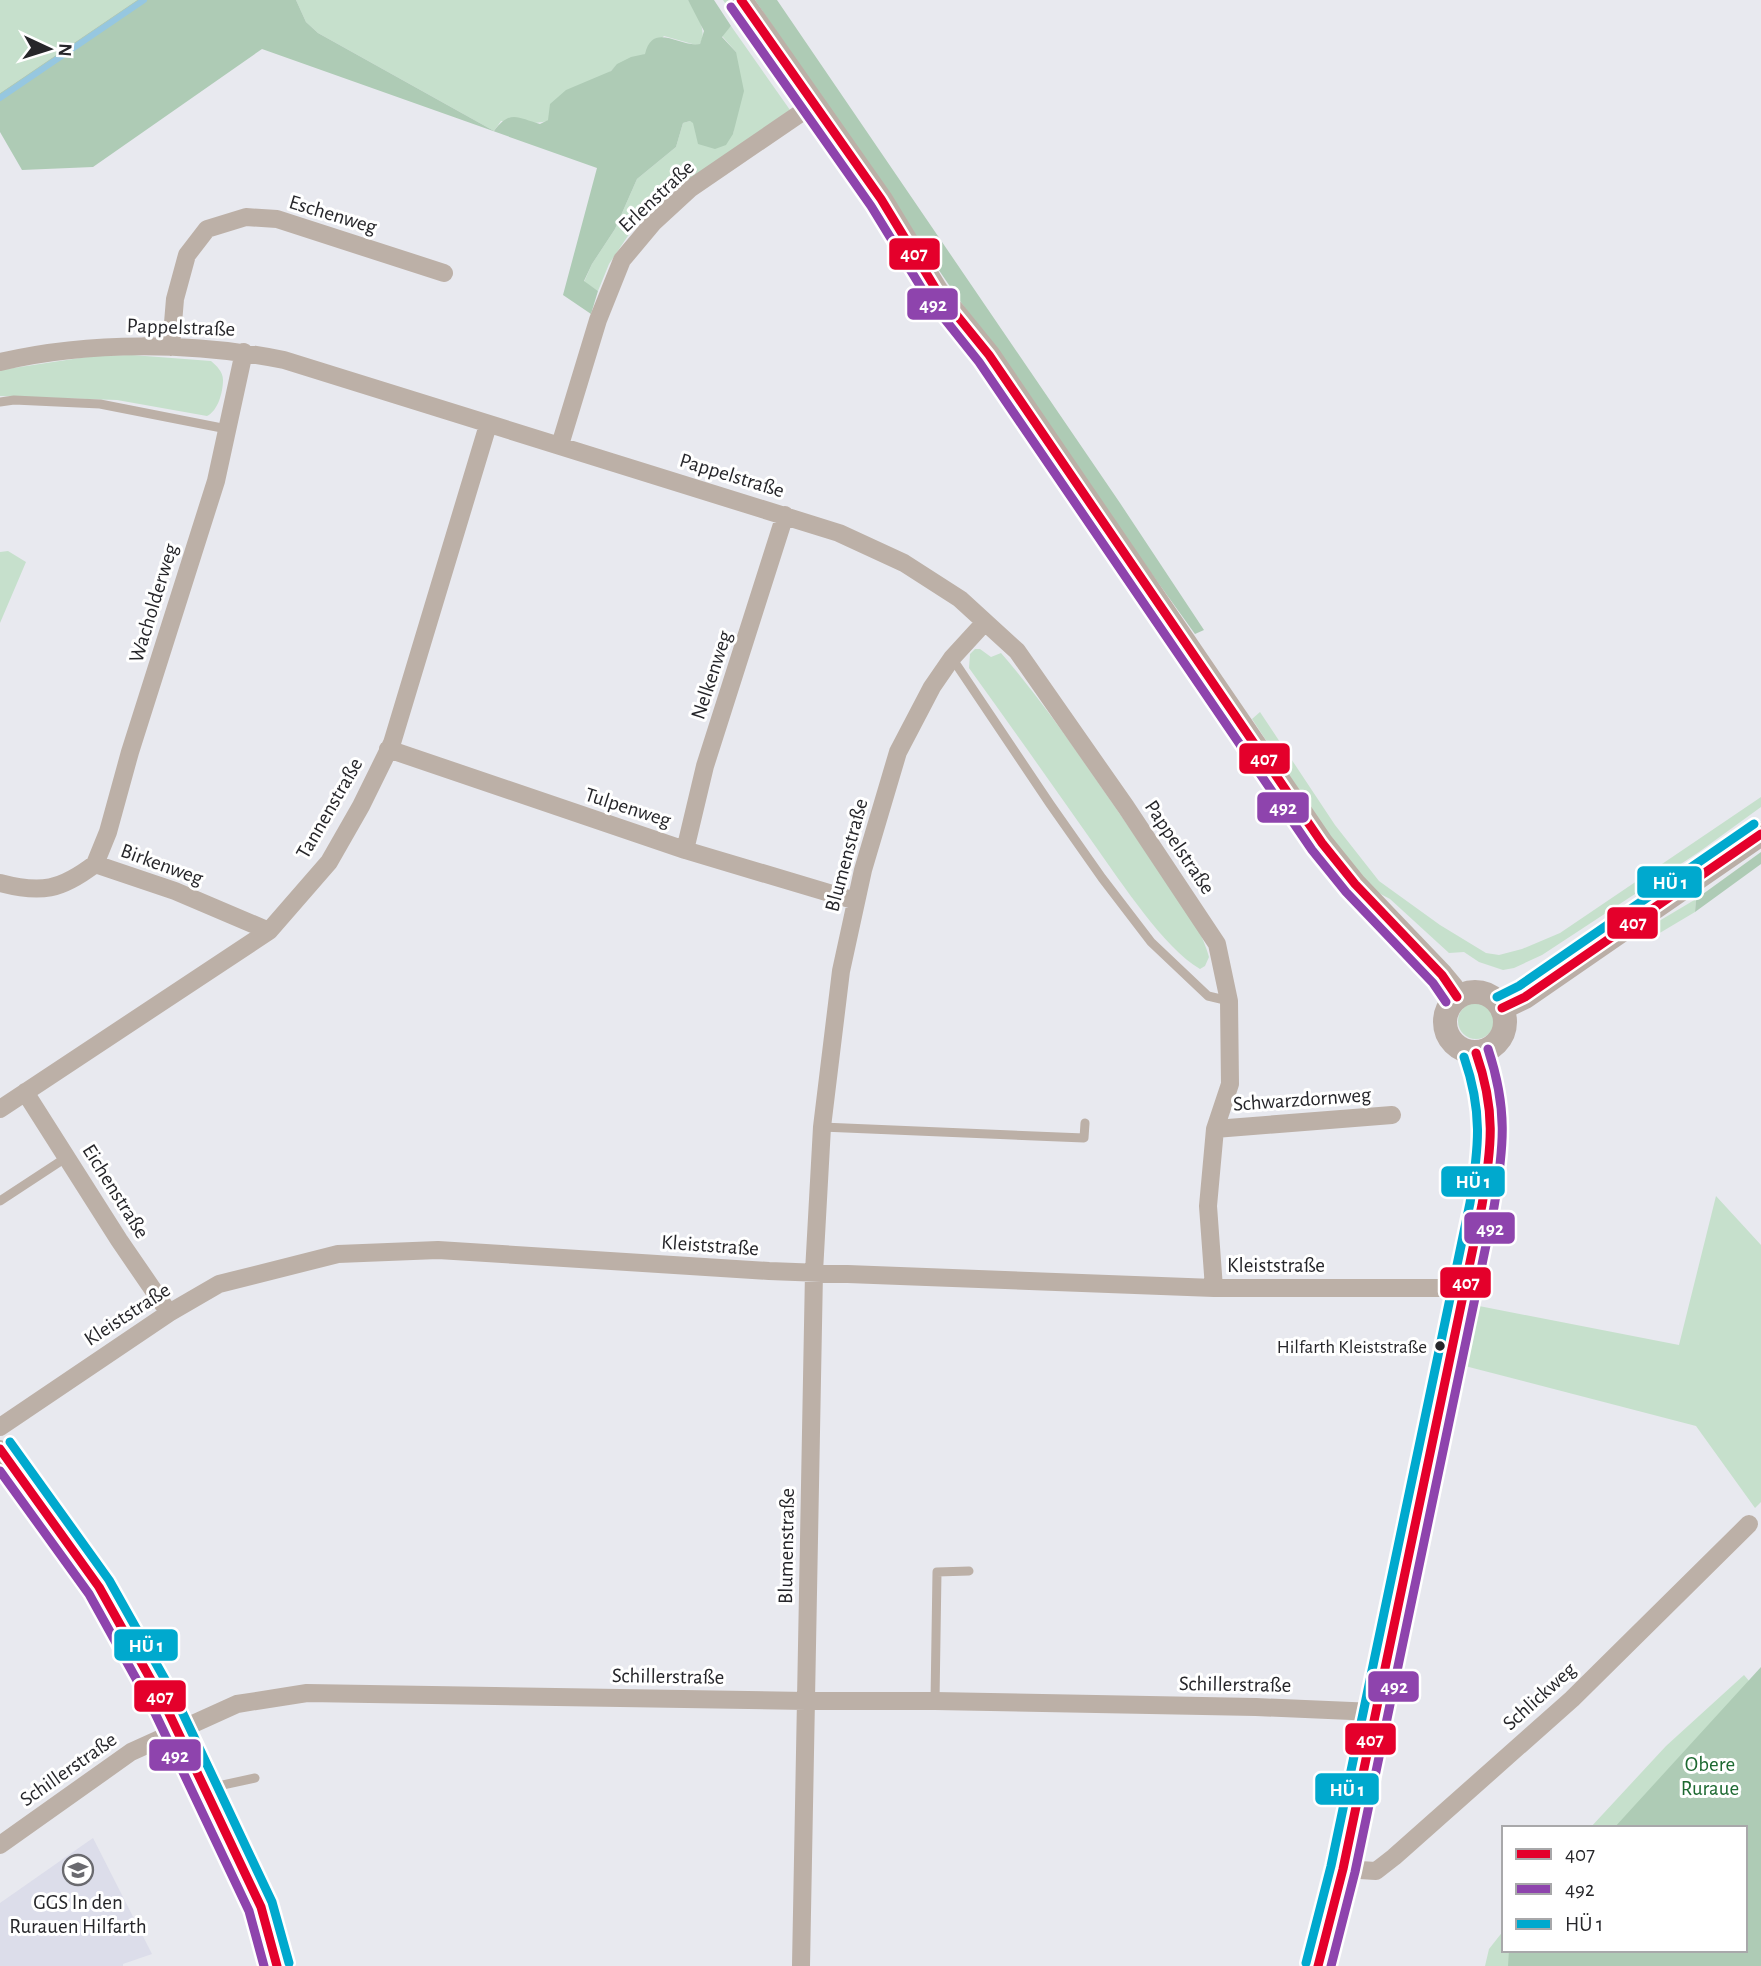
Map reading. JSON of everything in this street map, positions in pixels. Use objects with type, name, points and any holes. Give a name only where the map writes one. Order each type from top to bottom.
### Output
[{"type":"main road","points":[[1502,1008],[1547,982],[1761,834]]},
{"type":"main road","points":[[1469,992],[1482,992],[1494,998],[1502,1008],[1505,1018],[1502,1037],[1495,1045],[1476,1053],[1455,1046],[1448,1037],[1445,1016],[1449,1005],[1457,997],[1469,992]]},
{"type":"main road","points":[[1318,1966],[1343,1868],[1482,1205],[1493,1122],[1487,1080],[1476,1053]]},
{"type":"street","points":[[741,0],[881,199],[937,291],[989,355],[1322,843],[1349,877],[1443,975],[1457,997]]},
{"type":"street","name":"Erlenstraße","points":[[560,445],[598,320],[622,260],[653,223],[691,188],[814,104]]},
{"type":"street","name":"Eschenweg","points":[[171,347],[175,299],[187,255],[207,229],[246,217],[277,219],[444,273]]},
{"type":"street","name":"Pappelstraße","points":[[0,362],[28,355],[96,349],[171,347],[244,352],[284,360],[839,533],[904,563],[960,599],[1017,651],[1217,944],[1229,1001],[1230,1084],[1215,1129],[1208,1206],[1214,1288]]},
{"type":"street","name":"Wacholderweg","points":[[94,864],[108,832],[130,752],[216,481],[244,352]]},
{"type":"street","name":"Tannenstraße","points":[[0,1109],[269,931],[329,862],[361,806],[388,749],[488,425]]},
{"type":"street","name":"Nelkenweg","points":[[685,850],[705,766],[785,515]]},
{"type":"street","name":"Blumenstraße","points":[[801,1966],[814,1272],[822,1127],[841,971],[863,870],[898,752],[932,687],[985,622]]},
{"type":"street","name":"Tulpenweg","points":[[388,749],[685,850],[856,901]]},
{"type":"street","name":"Birkenweg","points":[[0,883],[20,888],[55,888],[76,879],[94,864],[175,891],[269,931]]},
{"type":"street","name":"Eichenstraße","points":[[25,1093],[169,1313]]},
{"type":"street","name":"Schwarzdornweg","points":[[1215,1129],[1392,1115]]},
{"type":"street","name":"Kleiststraße","points":[[0,1427],[169,1313],[219,1284],[338,1254],[438,1250],[814,1272],[1214,1288],[1464,1288]]},
{"type":"street","points":[[0,1449],[99,1587],[165,1705],[261,1907],[277,1966]]},
{"type":"street","name":"Schlickweg","points":[[1343,1868],[1376,1871],[1394,1857],[1572,1699],[1749,1524]]},
{"type":"street","name":"Schillerstraße","points":[[0,1845],[131,1752],[237,1704],[307,1693],[806,1702],[935,1701],[1375,1712]]},
{"type":"lane","points":[[0,402],[14,400],[100,404],[228,429]]},
{"type":"lane","points":[[953,658],[1102,878],[1151,942],[1208,996],[1229,1001]]},
{"type":"lane","points":[[822,1127],[1084,1138],[1085,1123]]},
{"type":"lane","points":[[0,1201],[67,1157]]},
{"type":"lane","points":[[935,1701],[937,1573],[969,1571]]},
{"type":"lane","points":[[205,1789],[255,1778]]},
{"type":"shaded area","name":"GGS In den Rurauen Hilfarth","points":[[93,1838],[152,1954],[123,1966],[0,1966],[0,1903]]},
{"type":"green space","points":[[0,0],[137,0],[0,93]]},
{"type":"green space","points":[[137,0],[296,0],[306,22],[318,33],[494,131],[510,118],[540,124],[548,120],[550,104],[566,90],[611,71],[617,64],[631,57],[645,54],[654,39],[661,37],[700,44],[704,31],[688,0],[714,0],[731,26],[722,37],[736,52],[744,91],[733,134],[726,145],[715,149],[698,144],[693,123],[683,123],[676,147],[637,179],[615,229],[584,281],[598,291],[591,314],[563,295],[597,168],[262,49],[93,167],[22,170],[0,132],[0,93]]},
{"type":"green space","points":[[296,0],[688,0],[700,21],[703,33],[700,44],[696,45],[664,36],[647,53],[620,63],[551,111],[549,120],[532,123],[501,121],[494,131],[318,33],[306,22]]},
{"type":"green space","points":[[723,0],[729,0],[793,94],[792,99]]},
{"type":"green space","points":[[755,0],[777,0],[1204,630],[1195,634],[1090,488]]},
{"type":"green space","points":[[731,26],[790,110],[661,199],[636,224],[609,264],[598,291],[584,282],[592,264],[615,229],[637,179],[676,147],[683,123],[690,121],[733,134],[736,116],[736,52],[722,36]]},
{"type":"green space","points":[[132,355],[211,361],[221,372],[223,380],[217,406],[207,416],[117,400],[0,396],[0,370],[93,356]]},
{"type":"green space","points":[[8,551],[26,562],[0,623],[0,552]]},
{"type":"green space","points":[[975,649],[980,649],[991,657],[1001,653],[1056,722],[1189,912],[1209,957],[1205,966],[1200,969],[1172,946],[1130,895],[969,668],[970,654]]},
{"type":"green space","points":[[1260,712],[1335,825],[1379,881],[1440,925],[1486,953],[1499,955],[1522,949],[1560,933],[1761,797],[1761,807],[1699,852],[1542,955],[1503,970],[1479,962],[1464,952],[1449,953],[1390,899],[1375,891],[1335,845],[1252,719]]},
{"type":"green space","points":[[1761,852],[1761,864],[1695,912],[1696,899]]},
{"type":"green space","points":[[1696,899],[1695,912],[1658,934],[1649,927]]},
{"type":"green space","points":[[1476,1003],[1489,1008],[1494,1021],[1489,1034],[1476,1039],[1463,1034],[1458,1021],[1463,1008]]},
{"type":"green space","points":[[1716,1196],[1761,1245],[1761,1502],[1755,1508],[1696,1426],[1465,1366],[1479,1306],[1679,1345]]},
{"type":"green space","name":"Obere Ruraue","points":[[1761,1667],[1761,1966],[1508,1966],[1509,1952],[1747,1952],[1747,1826],[1616,1826]]},
{"type":"green space","name":"Obere Ruraue","points":[[1744,1675],[1761,1695],[1761,1966],[1485,1966],[1489,1949],[1502,1933],[1502,1952],[1747,1952],[1747,1826],[1592,1826],[1666,1746]]},
{"type":"waterway","points":[[0,98],[144,0]]},
{"type":"transit line","name":"407","points":[[741,0],[881,199],[937,291],[989,355],[1322,843],[1355,884],[1442,975],[1457,997]]},
{"type":"transit line","name":"492","points":[[731,7],[871,206],[927,297],[979,362],[1312,850],[1346,892],[1433,983],[1446,1002]]},
{"type":"transit line","points":[[1497,997],[1519,986],[1754,824]]},
{"type":"transit line","name":"407","points":[[1502,1008],[1525,997],[1761,834]]},
{"type":"transit line","name":"492","points":[[1331,1966],[1355,1872],[1494,1207],[1502,1128],[1499,1090],[1488,1049]]},
{"type":"transit line","name":"407","points":[[1318,1966],[1343,1869],[1482,1205],[1490,1128],[1487,1092],[1476,1053]]},
{"type":"transit line","points":[[1306,1963],[1331,1866],[1470,1203],[1478,1129],[1474,1095],[1464,1057]]},
{"type":"transit line","points":[[10,1442],[109,1580],[176,1699],[272,1902],[289,1963]]},
{"type":"transit line","name":"407","points":[[0,1449],[99,1587],[165,1705],[261,1907],[277,1966]]},
{"type":"transit line","name":"492","points":[[0,1471],[89,1594],[154,1711],[249,1911],[264,1966]]},
{"type":"place","name":"Hilfarth Kleiststraße","points":[[1440,1346]]},
{"type":"place","name":"GGS In den Rurauen Hilfarth","points":[[78,1870]]}]
